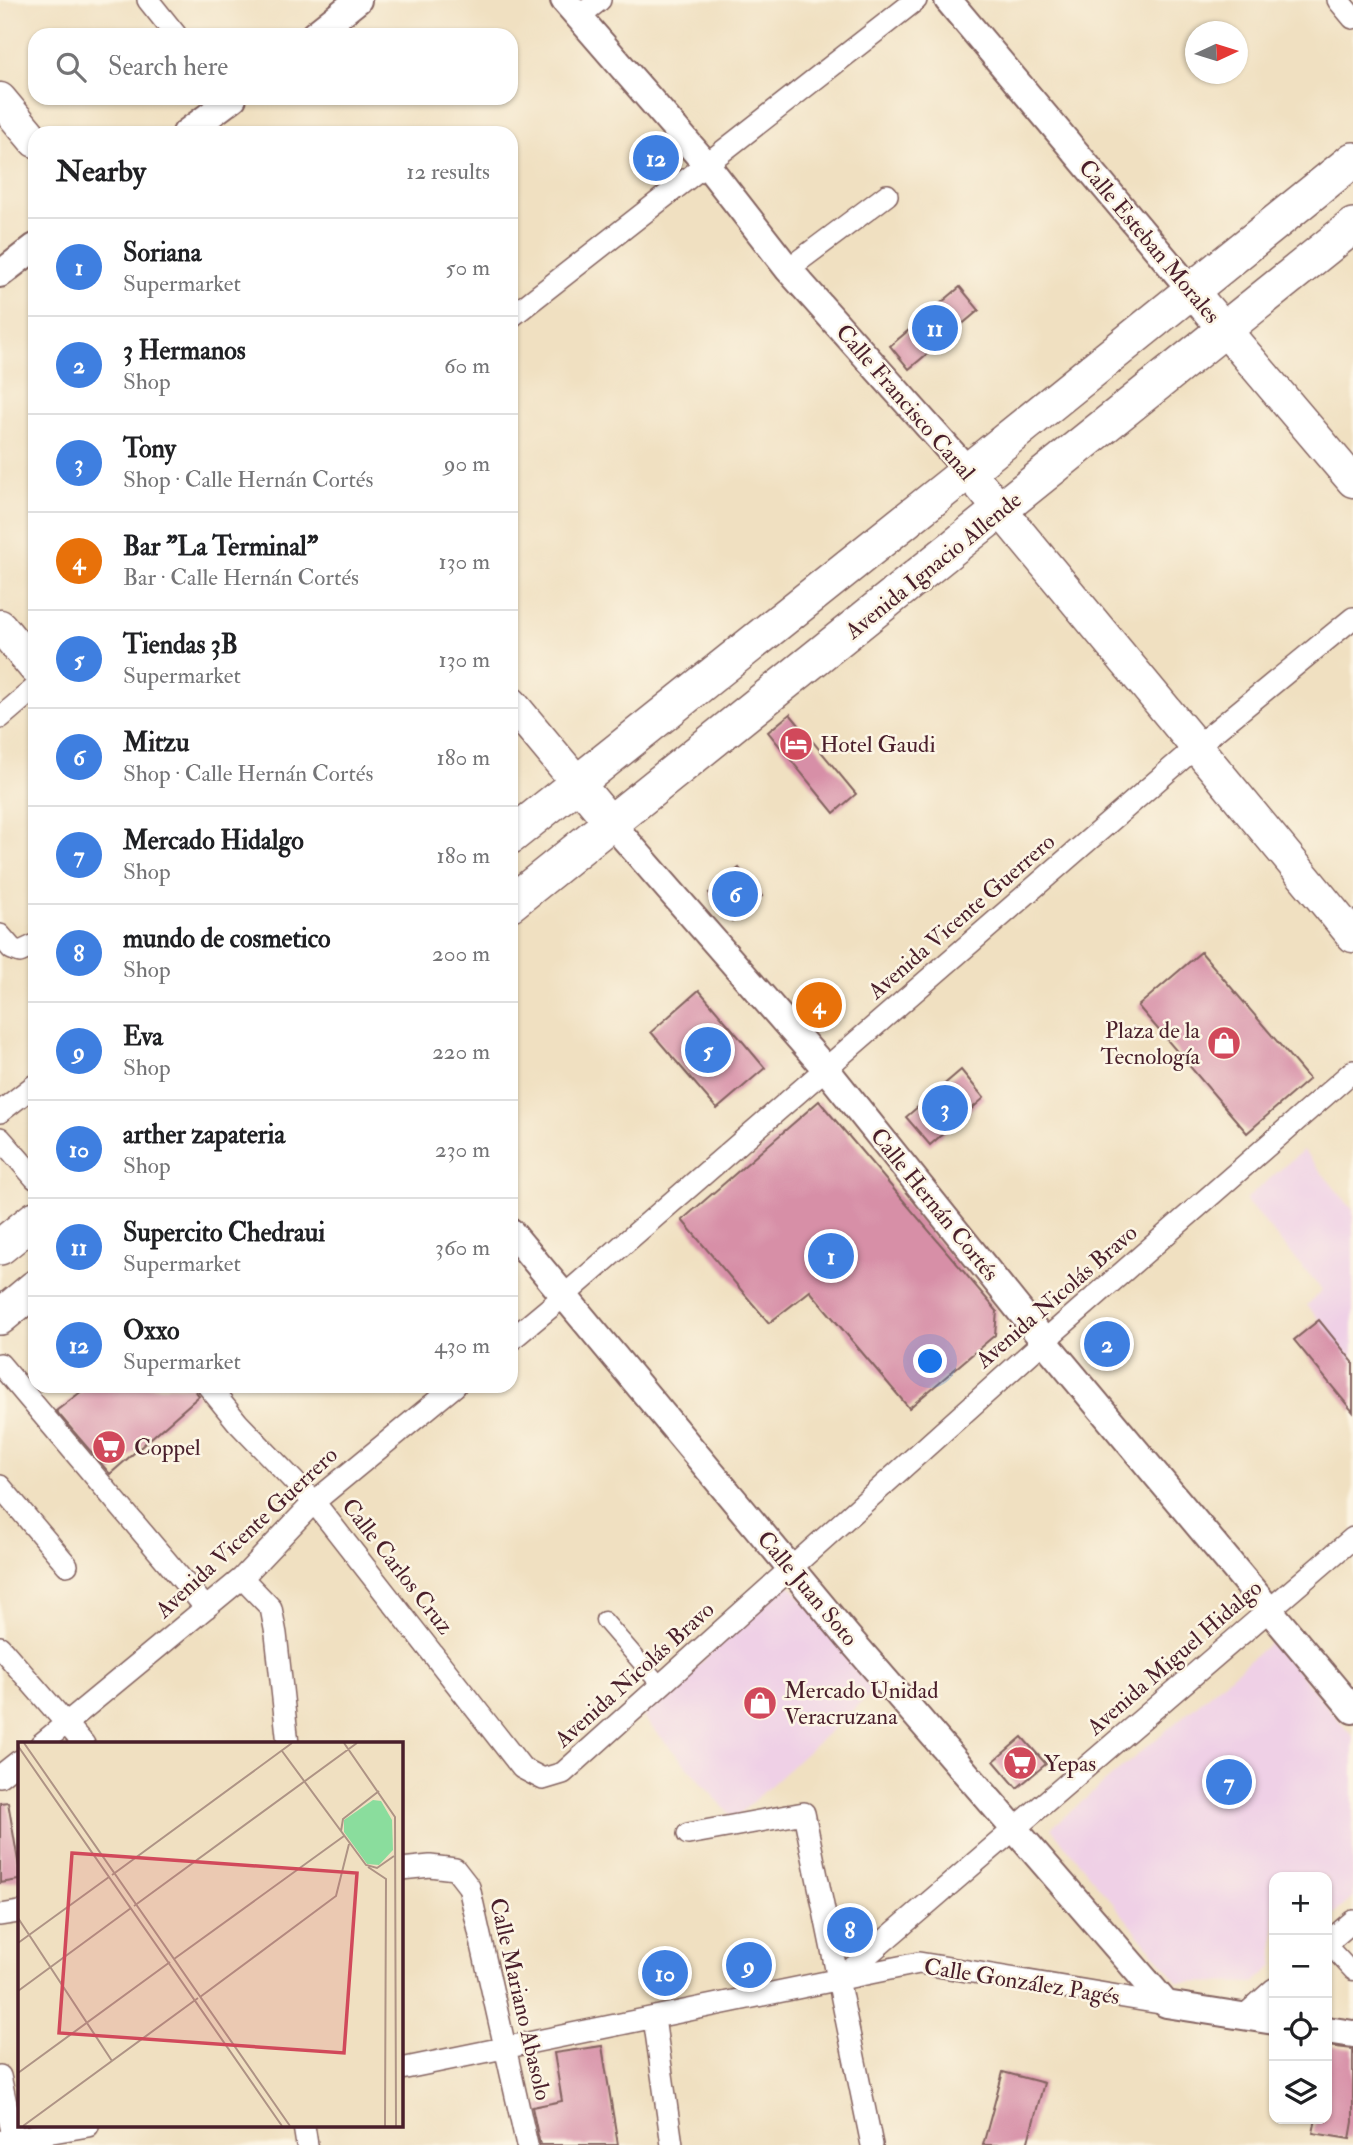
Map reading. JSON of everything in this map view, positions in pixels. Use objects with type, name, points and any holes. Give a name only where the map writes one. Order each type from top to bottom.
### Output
[{"type":"main road","points":[[0,99],[28,133]]},
{"type":"main road","points":[[518,830],[1353,160]]},
{"type":"main road","name":"Avenida Ignacio Allende","points":[[518,897],[1353,226]]},
{"type":"main road","name":"Calle Esteban Morales","points":[[1191,290],[1353,481]]},
{"type":"main road","name":"Calle Francisco Canal","points":[[968,471],[1353,936]]},
{"type":"main road","points":[[0,626],[28,660]]},
{"type":"main road","name":"Calle Hernán Cortés","points":[[518,712],[611,823]]},
{"type":"main road","points":[[0,1247],[28,1225]]},
{"type":"main road","points":[[0,1317],[28,1294]]},
{"type":"street","points":[[148,0],[170,28]]},
{"type":"street","points":[[323,28],[358,0]]},
{"type":"street","points":[[571,8],[600,0]]},
{"type":"street","points":[[518,312],[916,0]]},
{"type":"street","name":"Calle Esteban Morales","points":[[948,0],[1191,290]]},
{"type":"street","points":[[1338,0],[1353,18]]},
{"type":"street","name":"Calle Francisco Canal","points":[[571,8],[707,164],[789,269],[968,471]]},
{"type":"street","points":[[195,126],[222,105]]},
{"type":"street","points":[[789,269],[887,195]]},
{"type":"street","points":[[0,274],[28,252]]},
{"type":"street","name":"Avenida Vicente Guerrero","points":[[518,1334],[1197,746],[1353,618]]},
{"type":"street","points":[[0,718],[28,694]]},
{"type":"street","name":"Calle Hernán Cortés","points":[[611,823],[825,1068],[1044,1341],[1353,1710]]},
{"type":"street","points":[[0,935],[12,949],[20,952],[28,948]]},
{"type":"street","name":"Avenida Nicolás Bravo","points":[[543,1779],[563,1773],[1044,1341],[1353,1071]]},
{"type":"street","points":[[0,1112],[28,1091]]},
{"type":"street","points":[[0,1138],[28,1170]]},
{"type":"street","name":"Calle Juan Soto","points":[[518,1240],[1013,1830],[1166,2004]]},
{"type":"street","points":[[0,1364],[206,1608]]},
{"type":"street","name":"Calle Carlos Cruz","points":[[214,1393],[238,1423],[314,1502],[522,1768],[543,1779]]},
{"type":"street","name":"Avenida Vicente Guerrero","points":[[44,1742],[242,1578],[314,1502],[446,1393]]},
{"type":"street","points":[[0,1486],[67,1565]]},
{"type":"street","name":"Avenida Miguel Hidalgo","points":[[839,1979],[1353,1538]]},
{"type":"street","points":[[242,1578],[271,1608],[288,1742]]},
{"type":"street","points":[[604,1620],[661,1686]]},
{"type":"street","points":[[0,1647],[82,1742]]},
{"type":"street","points":[[0,1776],[18,1762]]},
{"type":"street","points":[[688,1834],[804,1813],[872,2145]]},
{"type":"street","name":"Calle Mariano Abasolo","points":[[402,1869],[430,1866],[455,1869],[469,1887],[527,2145]]},
{"type":"street","points":[[0,1915],[18,1912]]},
{"type":"street","points":[[1332,1940],[1353,1921]]},
{"type":"street","points":[[1332,1949],[1353,1972]]},
{"type":"street","name":"Calle González Pagés","points":[[402,2069],[919,1963],[1269,2020]]},
{"type":"street","points":[[1244,2015],[1269,1993]]},
{"type":"street","points":[[654,2018],[672,2145]]},
{"type":"street","points":[[1332,2031],[1353,2034]]},
{"type":"street","points":[[0,2076],[10,2142],[78,2128]]},
{"type":"shaded area","points":[[1303,1150],[1353,1210],[1353,1362],[1307,1305],[1322,1290],[1245,1200]]},
{"type":"shaded area","name":"Mercado Unidad Veracruzana","points":[[787,1582],[877,1688],[734,1819],[643,1717]]},
{"type":"shaded area","points":[[1272,1641],[1353,1737],[1353,1898],[1332,1916],[1332,1872],[1269,1872],[1269,1970],[1254,1983],[1178,1982],[1051,1828]]},
{"type":"building","points":[[960,287],[979,310],[909,369],[890,346]]},
{"type":"building","points":[[790,714],[856,794],[834,813],[768,732]]},
{"type":"building","points":[[739,868],[762,896],[732,921],[709,893]]},
{"type":"building","name":"Plaza de la Tecnología","points":[[1201,952],[1309,1079],[1247,1133],[1138,1006]]},
{"type":"building","points":[[699,990],[765,1068],[717,1109],[651,1032]]},
{"type":"building","points":[[961,1070],[984,1098],[930,1145],[906,1117]]},
{"type":"building","points":[[819,1101],[997,1311],[995,1335],[909,1408],[810,1291],[769,1323],[682,1220]]},
{"type":"building","points":[[1319,1320],[1353,1362],[1353,1412],[1294,1340]]},
{"type":"building","name":"Coppel","points":[[79,1393],[197,1393],[199,1396],[110,1474],[56,1411]]},
{"type":"building","name":"Yepas","points":[[1022,1737],[1046,1764],[1017,1788],[994,1761]]},
{"type":"building","points":[[8,1802],[18,1861],[18,1880],[0,1883],[0,1803]]},
{"type":"building","points":[[602,2046],[618,2145],[540,2145],[532,2107],[562,2101],[554,2053]]},
{"type":"building","points":[[1332,2047],[1353,2049],[1353,2122],[1350,2139],[1313,2133],[1315,2124],[1332,2124]]},
{"type":"building","points":[[1003,2072],[1044,2083],[1027,2145],[983,2145]]},
{"type":"place","name":"Oxxo","points":[[656,158]]},
{"type":"place","name":"Supercito Chedraui","points":[[935,328]]},
{"type":"place","name":"Hotel Gaudi","points":[[796,744]]},
{"type":"place","name":"Mitzu","points":[[735,894]]},
{"type":"place","name":"Bar \"La Terminal\"","points":[[819,1005]]},
{"type":"place","name":"Plaza de la Tecnología","points":[[1224,1043]]},
{"type":"place","name":"Tiendas 3B","points":[[708,1050]]},
{"type":"place","name":"Tony","points":[[945,1108]]},
{"type":"place","name":"Soriana","points":[[831,1256]]},
{"type":"place","name":"3 Hermanos","points":[[1107,1344]]},
{"type":"place","name":"Coppel","points":[[109,1447]]},
{"type":"place","name":"Mercado Unidad Veracruzana","points":[[760,1703]]},
{"type":"place","name":"Yepas","points":[[1020,1763]]},
{"type":"place","name":"Mercado Hidalgo","points":[[1229,1782]]},
{"type":"place","name":"mundo de cosmetico","points":[[850,1930]]},
{"type":"place","name":"Eva","points":[[749,1965]]},
{"type":"place","name":"arther zapateria","points":[[665,1973]]}]
